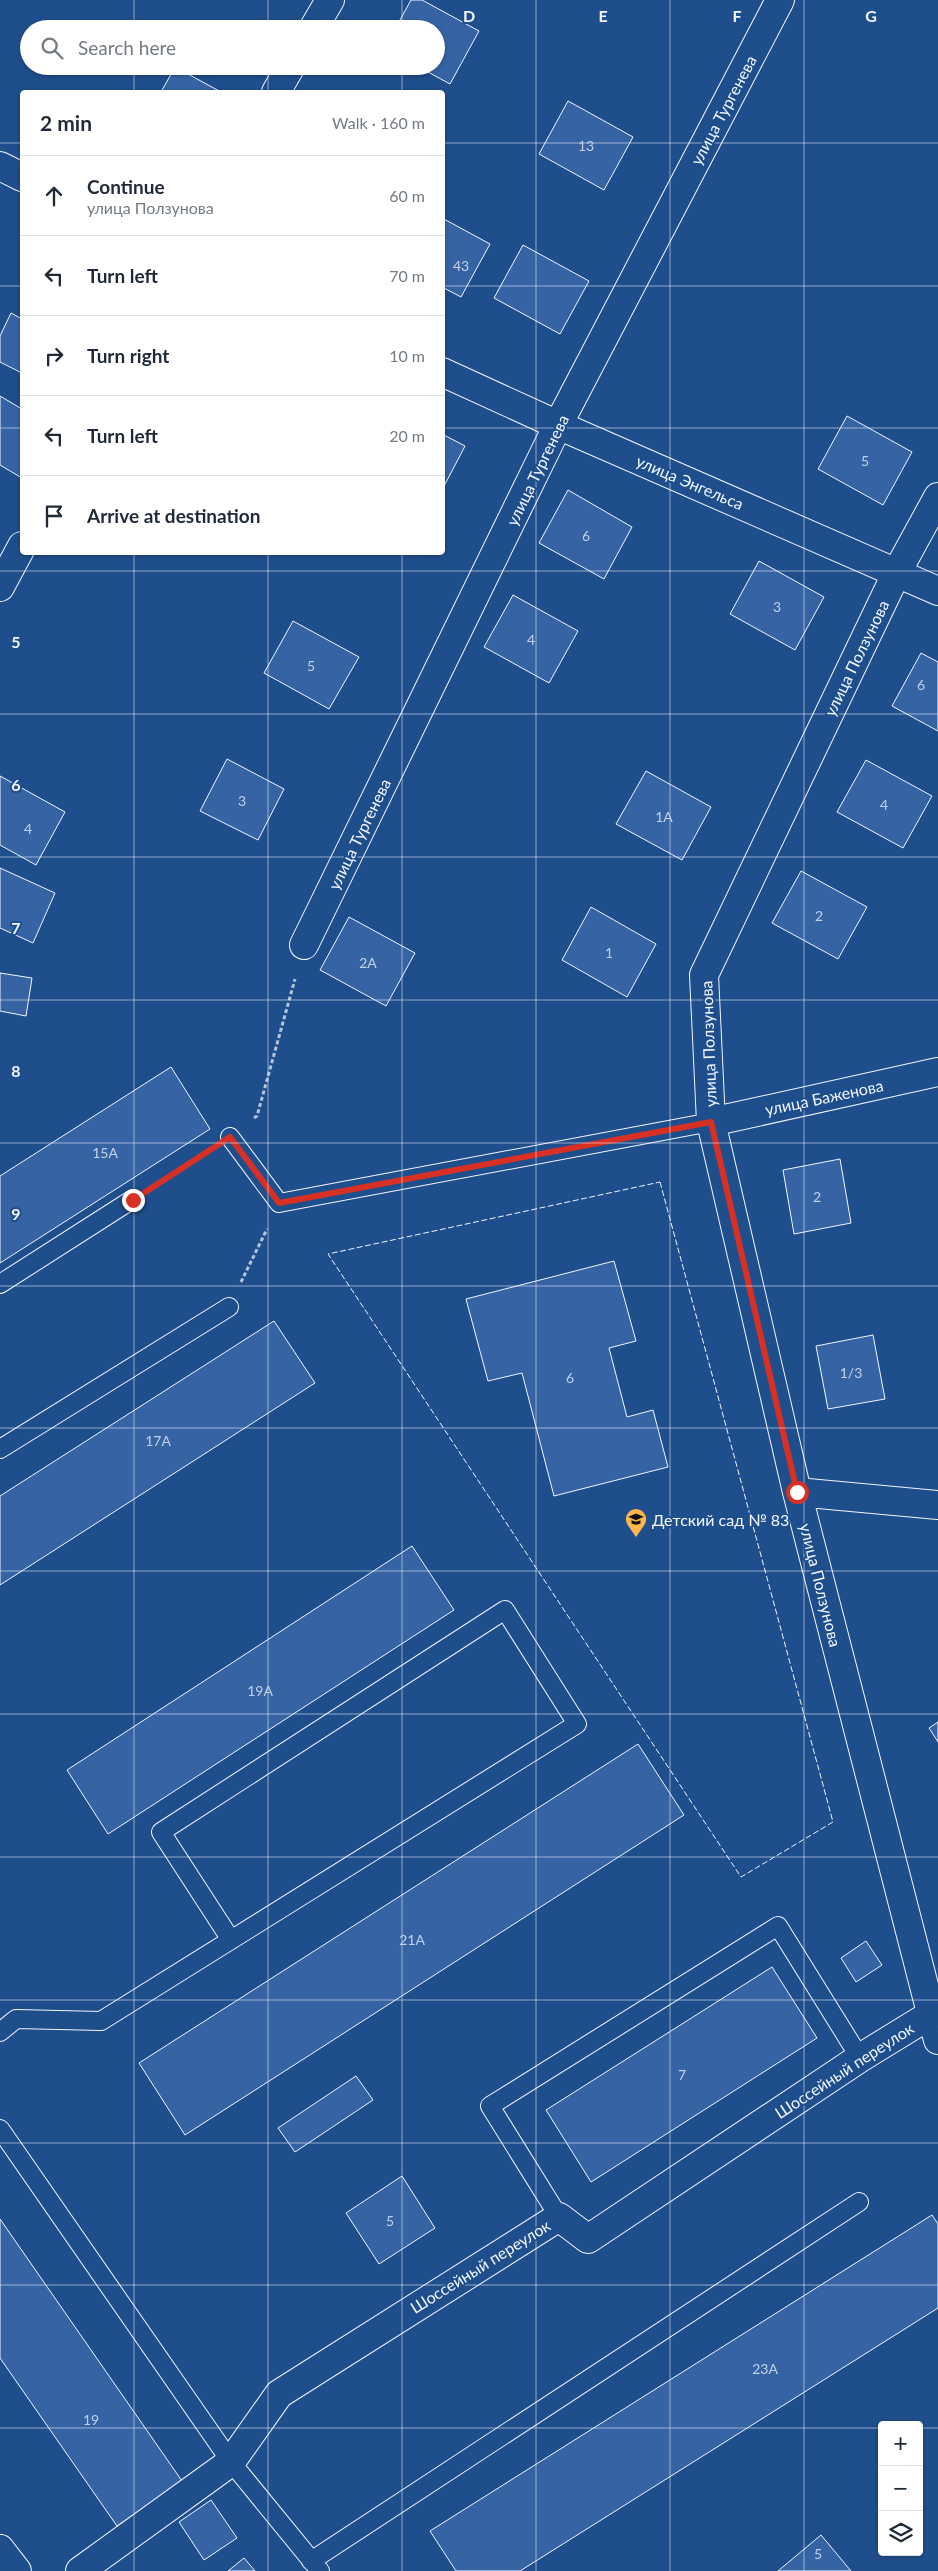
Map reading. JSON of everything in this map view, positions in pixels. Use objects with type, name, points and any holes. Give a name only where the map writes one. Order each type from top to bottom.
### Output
[{"type":"street","points":[[318,20],[330,0]]},
{"type":"street","name":"улица Тургенева","points":[[304,946],[558,425],[780,0]]},
{"type":"street","points":[[277,90],[286,75]]},
{"type":"street","points":[[0,166],[20,176]]},
{"type":"street","name":"улица Энгельса","points":[[445,373],[558,425],[938,591]]},
{"type":"street","name":"улица Ползунова","points":[[938,497],[897,572],[704,975],[711,1122],[797,1492],[930,2015],[938,2040]]},
{"type":"street","points":[[0,587],[20,550]]},
{"type":"street","name":"улица Баженова","points":[[711,1122],[938,1072]]},
{"type":"street","points":[[797,1492],[938,1505]]},
{"type":"street","name":"Шоссейный переулок","points":[[80,2571],[231,2462],[279,2394],[558,2217],[588,2239],[860,2058],[930,2015]]},
{"type":"street","points":[[0,2549],[17,2571]]},
{"type":"lane","points":[[230,1137],[279,1203],[711,1122]]},
{"type":"lane","points":[[0,1284],[133,1200]]},
{"type":"lane","points":[[0,1449],[229,1307]]},
{"type":"lane","points":[[0,2032],[16,2019],[101,2021],[231,1940],[577,1724],[505,1610],[161,1832],[231,1940]]},
{"type":"lane","points":[[558,2217],[490,2106],[778,1926],[860,2058]]},
{"type":"lane","points":[[0,2129],[231,2462],[316,2566],[859,2202]]},
{"type":"path","points":[[133,1200],[230,1137],[257,1116],[304,946]]},
{"type":"path","points":[[229,1307],[279,1203]]},
{"type":"building","points":[[411,0],[422,0],[479,31],[450,84],[434,75],[445,75],[445,20],[400,20]]},
{"type":"building","points":[[171,75],[190,75],[217,90],[162,90]]},
{"type":"building","points":[[568,101],[633,137],[604,190],[539,154]]},
{"type":"building","points":[[445,220],[490,244],[461,297],[445,289]]},
{"type":"building","points":[[523,245],[589,281],[560,334],[494,298]]},
{"type":"building","points":[[11,313],[20,318],[20,372],[0,362],[0,336]]},
{"type":"building","points":[[0,396],[20,408],[20,477],[0,465]]},
{"type":"building","points":[[847,416],[912,452],[883,505],[818,469]]},
{"type":"building","points":[[445,436],[465,446],[445,484]]},
{"type":"building","points":[[568,490],[632,527],[604,579],[539,543]]},
{"type":"building","points":[[759,561],[824,597],[795,650],[730,614]]},
{"type":"building","points":[[513,595],[578,631],[549,683],[484,647]]},
{"type":"building","points":[[293,621],[359,657],[329,709],[264,673]]},
{"type":"building","points":[[921,653],[938,662],[938,731],[892,706]]},
{"type":"building","points":[[227,759],[284,789],[258,840],[200,811]]},
{"type":"building","points":[[866,760],[932,796],[903,848],[837,812]]},
{"type":"building","points":[[646,771],[711,807],[682,860],[616,824]]},
{"type":"building","points":[[0,776],[65,812],[36,865],[0,845]]},
{"type":"building","points":[[0,868],[55,893],[33,943],[0,928]]},
{"type":"building","points":[[801,871],[867,907],[838,959],[772,923]]},
{"type":"building","points":[[591,907],[656,944],[627,997],[562,960]]},
{"type":"building","points":[[349,917],[415,953],[386,1006],[320,970]]},
{"type":"building","points":[[0,973],[32,978],[26,1016],[0,1011]]},
{"type":"building","points":[[171,1067],[210,1129],[0,1263],[0,1176]]},
{"type":"building","points":[[840,1159],[851,1223],[794,1234],[783,1170]]},
{"type":"building","points":[[614,1261],[636,1341],[609,1348],[627,1417],[653,1410],[668,1467],[554,1496],[522,1373],[488,1381],[466,1299]]},
{"type":"building","points":[[274,1321],[315,1383],[0,1585],[0,1496]]},
{"type":"building","points":[[873,1335],[885,1399],[828,1409],[816,1346]]},
{"type":"building","points":[[412,1546],[454,1610],[108,1834],[67,1770]]},
{"type":"building","points":[[938,1722],[938,1742],[929,1728]]},
{"type":"building","points":[[638,1744],[684,1815],[185,2135],[139,2063]]},
{"type":"building","points":[[866,1941],[882,1965],[856,1982],[841,1958]]},
{"type":"building","points":[[772,1967],[817,2038],[591,2182],[546,2110]]},
{"type":"building","points":[[356,2076],[373,2100],[295,2152],[278,2128]]},
{"type":"building","points":[[402,2176],[435,2228],[379,2264],[346,2213]]},
{"type":"building","points":[[932,2215],[938,2224],[938,2308],[520,2571],[456,2571],[430,2531]]},
{"type":"building","points":[[0,2219],[182,2481],[117,2526],[0,2358]]},
{"type":"building","points":[[211,2500],[237,2538],[204,2560],[179,2522]]},
{"type":"building","points":[[821,2535],[851,2571],[778,2571]]},
{"type":"building","points":[[244,2558],[255,2571],[228,2571]]},
{"type":"fence","points":[[660,1182],[833,1822],[741,1877],[328,1254],[660,1182]]},
{"type":"place","name":"Детский сад № 83","points":[[636,1538]]},
{"type":"route","points":[[133,1200],[230,1137],[279,1203],[711,1122],[797,1492]]}]
